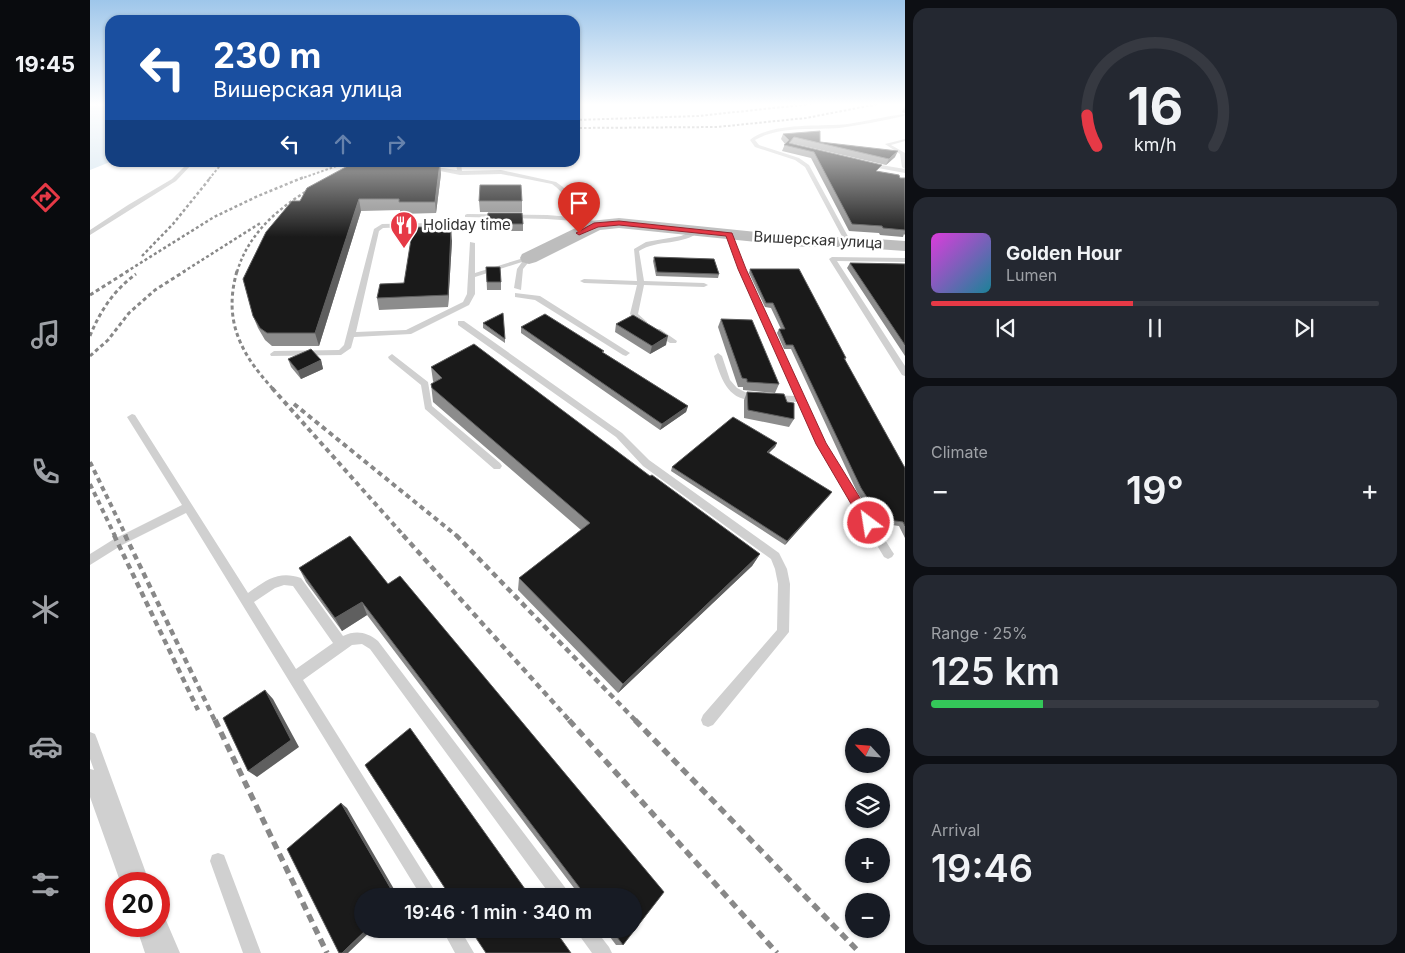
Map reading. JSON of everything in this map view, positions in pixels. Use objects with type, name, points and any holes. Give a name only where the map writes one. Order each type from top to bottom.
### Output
[{"type":"street","name":"Вишерская улица","points":[[528,258],[593,222],[806,242],[848,242],[905,246]]},
{"type":"lane","points":[[765,148],[797,159],[807,166],[848,242]]},
{"type":"lane","points":[[903,153],[905,167]]},
{"type":"lane","points":[[866,164],[905,171]]},
{"type":"lane","points":[[90,233],[174,180],[187,167]]},
{"type":"lane","points":[[459,167],[460,173]]},
{"type":"lane","points":[[425,168],[460,173],[501,172],[554,183],[561,188],[575,208],[593,222]]},
{"type":"lane","points":[[467,216],[547,217],[593,222]]},
{"type":"lane","points":[[274,354],[341,352],[348,346],[376,230],[382,226],[431,225]]},
{"type":"lane","points":[[673,341],[636,318],[634,310],[641,283],[635,253],[638,247],[689,237],[698,231]]},
{"type":"lane","points":[[729,234],[742,269],[821,444],[888,554]]},
{"type":"lane","points":[[351,335],[402,334],[431,322],[466,303],[471,294],[472,243]]},
{"type":"lane","points":[[471,273],[528,258]]},
{"type":"lane","points":[[528,258],[520,269],[518,291],[537,298],[626,353]]},
{"type":"lane","points":[[905,260],[832,259],[905,373]]},
{"type":"lane","points":[[584,281],[704,285]]},
{"type":"lane","points":[[461,323],[619,435],[646,463],[775,556],[781,569],[784,584],[783,632],[708,720]]},
{"type":"lane","points":[[718,356],[727,385],[739,394],[801,399]]},
{"type":"lane","points":[[392,357],[425,384],[428,407],[497,466]]},
{"type":"lane","points":[[132,417],[425,888]]},
{"type":"lane","points":[[90,560],[122,540],[188,507]]},
{"type":"lane","points":[[246,601],[277,581],[284,578],[291,579],[297,582],[342,645]]},
{"type":"lane","points":[[294,679],[342,645],[358,637],[367,639],[374,645],[555,888]]},
{"type":"lane","points":[[90,739],[138,872]]},
{"type":"lane","points":[[90,776],[125,872]]},
{"type":"lane","points":[[218,861],[252,953]]},
{"type":"lane","points":[[148,937],[154,953]]},
{"type":"lane","points":[[164,937],[171,953]]},
{"type":"lane","points":[[456,938],[465,953]]},
{"type":"lane","points":[[592,938],[603,953]]},
{"type":"water","points":[[90,148],[105,148],[105,164],[90,170]]},
{"type":"building","points":[[799,148],[812,148],[882,165],[876,171],[899,175],[900,178],[905,178],[905,230],[852,224],[814,152]]},
{"type":"building","points":[[844,148],[876,148],[898,151],[889,159]]},
{"type":"building","points":[[346,167],[439,167],[435,202],[399,202],[399,199],[359,199],[315,333],[267,333],[260,328],[253,316],[243,279],[266,232],[292,201],[300,201],[307,188]]},
{"type":"building","points":[[480,185],[521,185],[522,201],[479,201]]},
{"type":"building","points":[[488,213],[522,213],[523,224],[487,224]]},
{"type":"building","points":[[413,227],[441,227],[441,230],[451,230],[448,295],[377,298],[380,284],[404,283]]},
{"type":"building","points":[[654,257],[714,259],[719,274],[657,272]]},
{"type":"building","points":[[850,263],[905,264],[905,345]]},
{"type":"building","points":[[486,267],[500,267],[501,282],[487,282]]},
{"type":"building","points":[[750,269],[799,269],[846,358],[844,358],[905,468],[905,526],[903,522],[881,519],[861,488],[793,345],[786,345],[779,329],[785,329],[773,303],[766,303]]},
{"type":"building","points":[[503,313],[505,339],[483,323]]},
{"type":"building","points":[[545,314],[688,406],[662,424],[521,327]]},
{"type":"building","points":[[633,315],[668,336],[652,346],[616,324]]},
{"type":"building","points":[[721,319],[752,320],[779,384],[747,382],[747,379],[742,378]]},
{"type":"building","points":[[474,344],[650,476],[652,475],[760,554],[623,684],[519,578],[590,523],[432,388],[431,384],[442,378],[431,367]]},
{"type":"building","points":[[311,349],[321,360],[298,371],[288,359]]},
{"type":"building","points":[[747,392],[784,394],[787,402],[794,403],[794,419],[748,410]]},
{"type":"building","points":[[733,417],[777,443],[767,452],[832,492],[787,541],[672,467]]},
{"type":"building","points":[[350,536],[388,584],[400,576],[664,892],[642,920],[642,888],[580,888],[362,602],[335,618],[299,568]]},
{"type":"building","points":[[265,690],[291,740],[248,771],[223,718]]},
{"type":"building","points":[[410,728],[524,888],[445,888],[365,765]]},
{"type":"building","points":[[341,803],[390,888],[354,888],[354,938],[358,938],[342,953],[339,953],[287,849]]},
{"type":"building","points":[[476,938],[560,938],[571,953],[486,953]]},
{"type":"building","points":[[618,938],[628,938],[623,945]]},
{"type":"railway","points":[[209,179],[219,167]]},
{"type":"railway","points":[[300,179],[334,167]]},
{"type":"railway","points":[[142,256],[173,224],[211,177]]},
{"type":"railway","points":[[126,272],[214,217],[304,177]]},
{"type":"railway","points":[[237,272],[242,257],[258,232],[268,221],[291,201],[317,185]]},
{"type":"railway","points":[[183,272],[262,222]]},
{"type":"railway","points":[[90,295],[128,271]]},
{"type":"railway","points":[[90,356],[108,340],[129,313],[155,290],[185,271]]},
{"type":"railway","points":[[237,271],[232,305],[237,335],[251,362],[273,389]]},
{"type":"railway","points":[[90,336],[108,302],[136,274]]},
{"type":"railway","points":[[272,388],[404,536]]},
{"type":"railway","points":[[294,404],[457,536]]},
{"type":"railway","points":[[90,462],[126,536]]},
{"type":"railway","points":[[90,484],[115,536]]},
{"type":"railway","points":[[114,535],[198,710]]},
{"type":"railway","points":[[125,535],[215,721]]},
{"type":"railway","points":[[403,535],[570,721]]},
{"type":"railway","points":[[457,536],[636,721]]},
{"type":"railway","points":[[215,720],[327,953]]},
{"type":"railway","points":[[569,720],[777,953]]},
{"type":"railway","points":[[635,720],[860,953]]},
{"type":"place","name":"Holiday time","points":[[404,249]]},
{"type":"route","points":[[579,233],[596,225],[619,223],[729,234],[742,269],[821,444],[869,523]]}]
